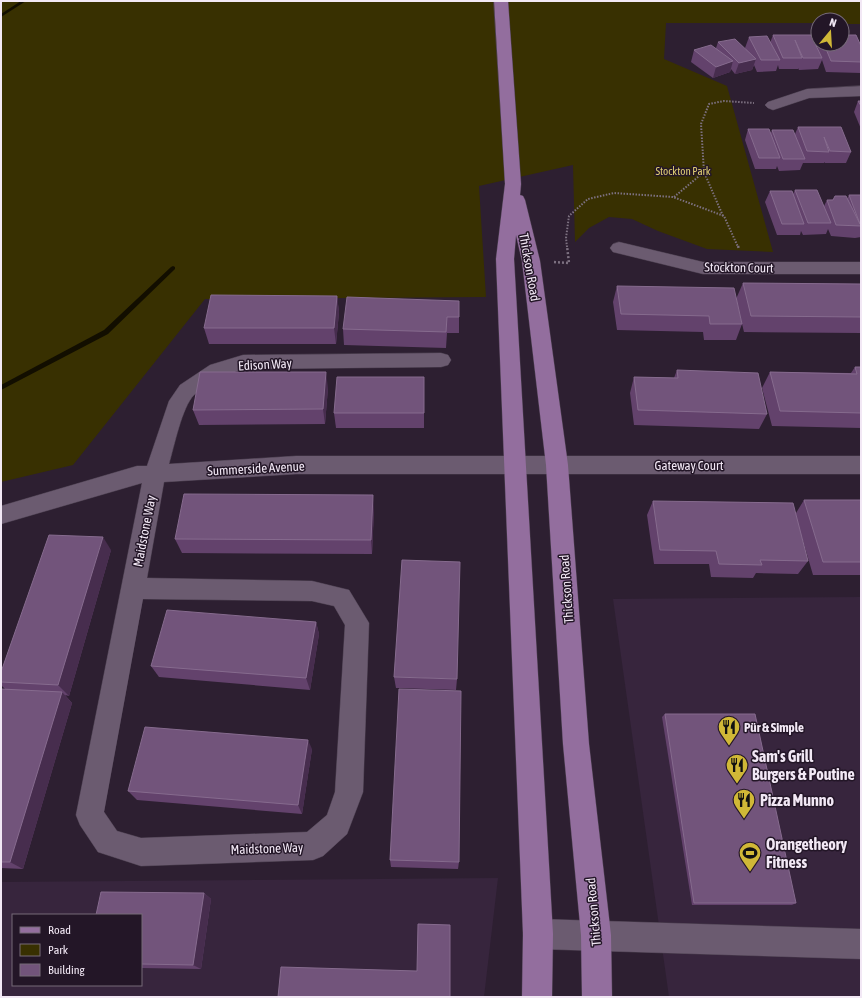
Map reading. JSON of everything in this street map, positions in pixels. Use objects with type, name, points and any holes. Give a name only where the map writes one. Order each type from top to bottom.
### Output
[{"type":"main road","name":"Thickson Road","points":[[501,1],[513,184],[531,261],[557,465],[576,744],[596,935],[597,997]]},
{"type":"main road","name":"Thickson Road","points":[[513,184],[505,259],[538,934],[536,997]]},
{"type":"street","points":[[772,104],[807,94],[861,91]]},
{"type":"street","name":"Stockton Court","points":[[619,248],[703,268],[861,268]]},
{"type":"street","name":"Edison Way","points":[[155,474],[176,407],[187,390],[217,370],[243,362],[441,360]]},
{"type":"street","name":"Summerside Avenue","points":[[1,515],[137,475],[296,465],[516,465]]},
{"type":"street","name":"Gateway Court","points":[[516,465],[861,465]]},
{"type":"street","name":"Maidstone Way","points":[[134,588],[312,591],[341,597],[357,623],[348,792],[337,824],[313,846],[141,852],[108,842],[90,815],[155,474]]},
{"type":"street","points":[[538,934],[861,944]]},
{"type":"path","points":[[748,268],[704,172],[701,124],[708,104],[724,102],[772,104]]},
{"type":"path","points":[[673,197],[704,172]]},
{"type":"path","points":[[531,261],[569,263],[566,238],[569,216],[588,199],[614,193],[673,197],[724,216]]},
{"type":"shaded area","points":[[861,597],[861,997],[669,997],[613,599]]},
{"type":"shaded area","points":[[498,878],[484,997],[1,997],[1,882]]},
{"type":"green space","name":"Stockton Park","points":[[1,1],[861,1],[861,24],[850,24],[850,12],[810,12],[810,23],[666,23],[664,59],[727,86],[773,252],[707,249],[658,231],[632,219],[609,217],[589,228],[575,242],[573,165],[479,186],[486,297],[205,299],[73,465],[1,482]]},
{"type":"building","points":[[773,35],[810,35],[810,52],[819,52],[822,58],[803,58],[795,40],[802,58],[783,58]]},
{"type":"building","points":[[850,35],[856,35],[861,46],[861,62],[831,61],[827,52],[850,52]]},
{"type":"building","points":[[767,36],[780,60],[761,60],[749,37]]},
{"type":"building","points":[[735,39],[756,59],[739,63],[718,42]]},
{"type":"building","points":[[711,45],[733,61],[716,67],[694,50]]},
{"type":"building","points":[[798,127],[841,127],[851,152],[830,151],[824,137],[829,152],[807,151]]},
{"type":"building","points":[[748,129],[769,129],[780,158],[759,158]]},
{"type":"building","points":[[772,130],[793,130],[805,159],[783,159]]},
{"type":"building","points":[[795,190],[817,190],[831,223],[808,223]]},
{"type":"building","points":[[770,191],[792,191],[804,224],[782,224]]},
{"type":"building","points":[[849,195],[861,196],[861,226],[836,225],[827,200],[833,200],[835,196],[846,196],[860,224]]},
{"type":"building","points":[[743,283],[861,284],[861,317],[751,316]]},
{"type":"building","points":[[617,286],[734,288],[742,324],[710,324],[709,316],[621,314]]},
{"type":"building","points":[[211,295],[337,296],[334,328],[204,328]]},
{"type":"building","points":[[347,297],[459,301],[459,317],[447,317],[446,332],[343,329]]},
{"type":"building","points":[[855,367],[861,367],[861,413],[780,411],[770,372],[857,374]]},
{"type":"building","points":[[677,370],[758,373],[767,414],[638,410],[634,377],[678,378]]},
{"type":"building","points":[[200,372],[326,372],[323,409],[193,410]]},
{"type":"building","points":[[337,377],[424,377],[424,413],[334,413]]},
{"type":"building","points":[[184,494],[373,495],[371,540],[175,539]]},
{"type":"building","points":[[804,500],[861,500],[861,562],[823,562]]},
{"type":"building","points":[[653,501],[793,503],[808,561],[760,560],[762,565],[719,564],[716,551],[660,550]]},
{"type":"building","points":[[49,535],[103,537],[58,685],[1,682],[1,672]]},
{"type":"building","points":[[402,560],[460,562],[457,679],[394,677]]},
{"type":"building","points":[[167,610],[316,622],[306,678],[151,666]]},
{"type":"building","points":[[1,689],[62,692],[10,862],[1,862]]},
{"type":"building","points":[[399,689],[461,691],[459,862],[390,860]]},
{"type":"building","points":[[665,714],[755,714],[796,903],[694,903]]},
{"type":"building","points":[[145,727],[308,740],[298,805],[128,791]]},
{"type":"building","points":[[101,892],[204,893],[193,965],[142,964],[142,914],[96,914]]},
{"type":"building","points":[[418,924],[450,925],[450,997],[278,997],[281,967],[417,971]]},
{"type":"waterway","points":[[1,16],[24,1]]},
{"type":"waterway","points":[[1,388],[106,332],[173,268]]},
{"type":"place","name":"Pür & Simple","points":[[729,746]]},
{"type":"place","name":"Sam's Grill Burgers & Poutine","points":[[737,784]]},
{"type":"place","name":"Pizza Munno","points":[[744,820]]},
{"type":"place","name":"Orangetheory Fitness","points":[[750,872]]}]
